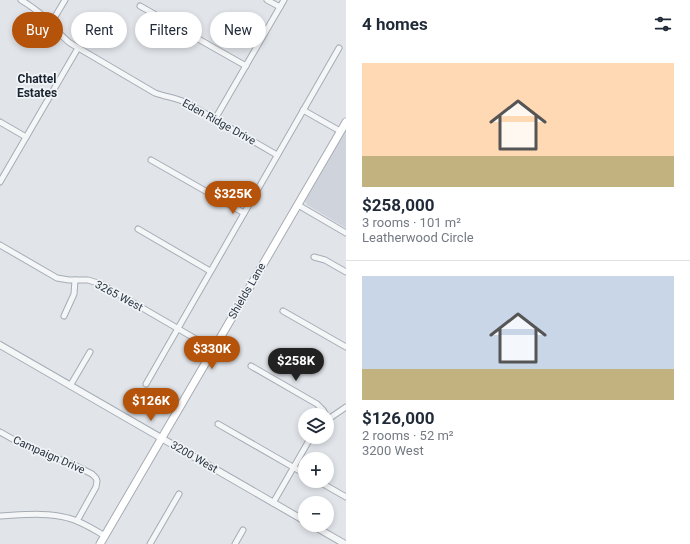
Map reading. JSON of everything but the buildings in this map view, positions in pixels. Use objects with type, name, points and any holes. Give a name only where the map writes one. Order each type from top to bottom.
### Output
[{"type":"main road","name":"Shields Lane","points":[[100,544],[346,122]]},
{"type":"street","name":"Eden Ridge Drive","points":[[21,0],[38,12]]},
{"type":"street","points":[[58,12],[65,0]]},
{"type":"street","points":[[267,0],[280,7]]},
{"type":"street","points":[[215,119],[284,0]]},
{"type":"street","points":[[140,6],[246,66]]},
{"type":"street","name":"Eden Ridge Drive","points":[[78,48],[156,92],[182,101],[277,155]]},
{"type":"street","points":[[0,182],[78,48]]},
{"type":"street","points":[[146,384],[339,48]]},
{"type":"street","points":[[303,110],[340,132]]},
{"type":"street","points":[[0,122],[26,137]]},
{"type":"street","points":[[151,160],[244,213]]},
{"type":"street","points":[[298,205],[346,233]]},
{"type":"street","points":[[138,230],[210,271]]},
{"type":"street","name":"3265 West","points":[[0,245],[57,278],[88,280],[101,284],[213,349]]},
{"type":"street","points":[[314,257],[325,260],[346,272]]},
{"type":"street","points":[[64,316],[74,294],[75,280]]},
{"type":"street","points":[[283,311],[346,347]]},
{"type":"street","name":"3200 West","points":[[0,345],[298,517]]},
{"type":"street","points":[[70,386],[90,352]]},
{"type":"street","points":[[251,366],[321,408]]},
{"type":"street","points":[[334,413],[346,407]]},
{"type":"street","points":[[218,424],[298,470]]},
{"type":"street","name":"Campaign Drive","points":[[0,432],[25,446],[80,467],[96,478],[96,487],[77,521]]},
{"type":"street","points":[[273,503],[307,444]]},
{"type":"street","points":[[330,488],[346,497]]},
{"type":"street","points":[[150,544],[179,494]]},
{"type":"street","points":[[0,516],[53,515],[69,518],[105,536]]},
{"type":"street","points":[[235,544],[243,530]]},
{"type":"street","points":[[324,532],[345,544]]},
{"type":"shaded area","points":[[346,130],[346,228],[307,205],[305,201]]},
{"type":"district","name":"Chattel Estates","points":[[37,86]]}]
